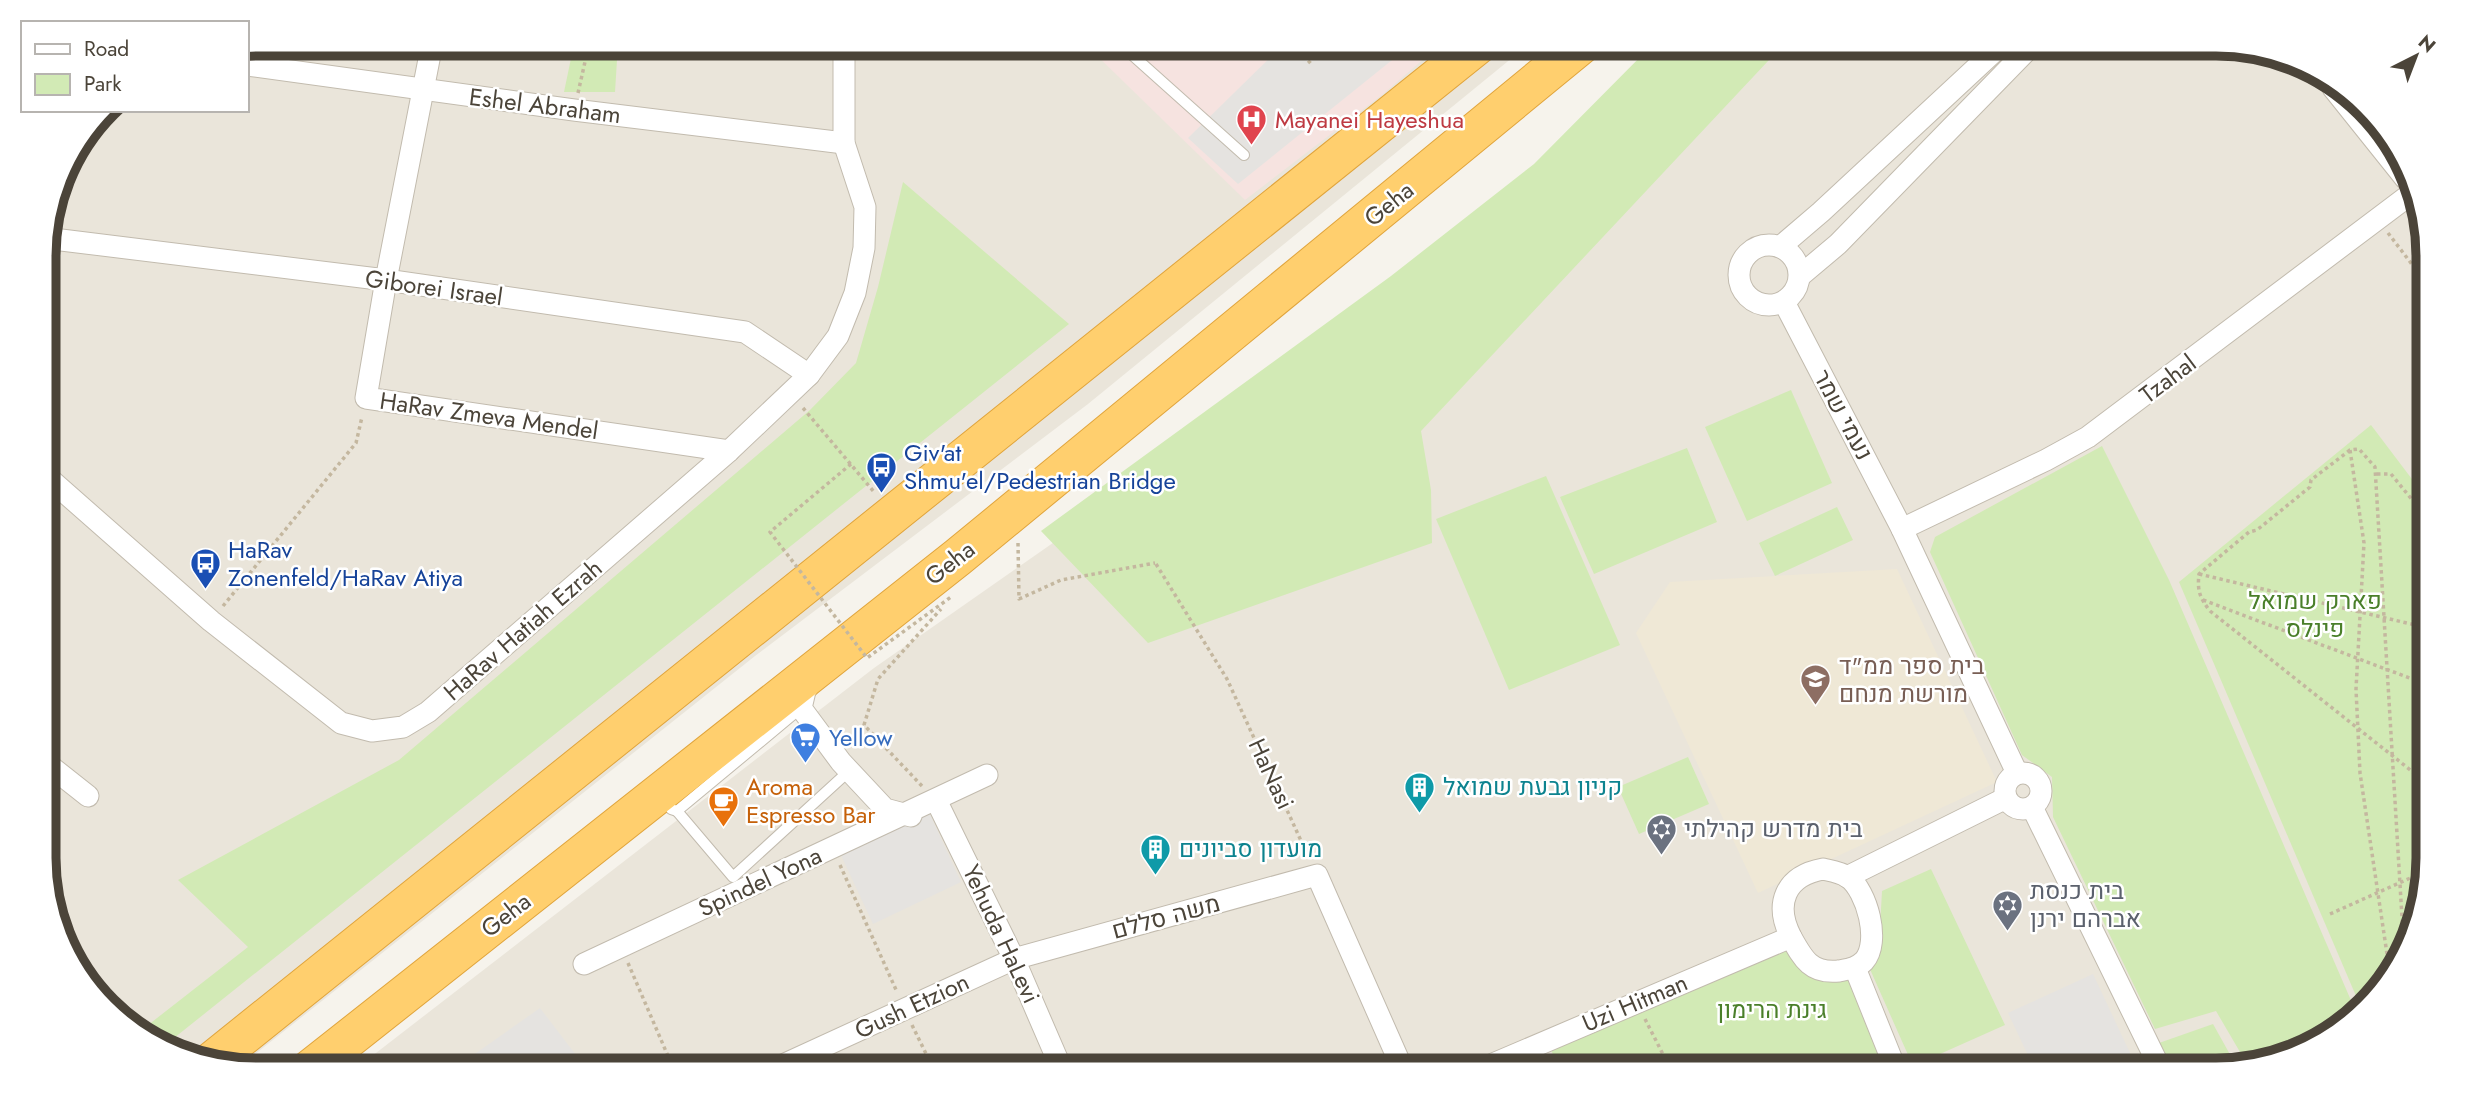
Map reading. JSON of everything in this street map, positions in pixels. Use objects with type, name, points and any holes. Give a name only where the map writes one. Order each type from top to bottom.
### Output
[{"type":"highway","points":[[220,1054],[1464,56]]},
{"type":"highway","name":"Geha","points":[[325,1058],[663,806],[825,662],[958,557],[1567,56]]},
{"type":"street","name":"HaRav Zmeva Mendel","points":[[430,56],[366,398],[729,451]]},
{"type":"street","name":"HaRav Hatiah Ezrah","points":[[56,485],[211,621],[341,723],[372,731],[403,727],[428,712],[729,451],[809,375],[838,336],[855,293],[864,248],[864,207],[844,143],[844,56]]},
{"type":"street","points":[[1780,247],[1989,56]]},
{"type":"street","points":[[1800,276],[1838,244],[2021,56]]},
{"type":"street","name":"Eshel Abraham","points":[[248,65],[574,110],[844,143]]},
{"type":"street","points":[[2347,106],[2392,161]]},
{"type":"street","name":"Tzahal","points":[[1902,529],[2088,437],[2406,197]]},
{"type":"street","name":"Giborei Israel","points":[[57,239],[386,281],[745,332],[809,375]]},
{"type":"street","points":[[1765,244],[1785,247],[1796,260],[1800,276],[1792,295],[1784,302],[1773,305],[1762,305],[1751,299],[1743,291],[1738,277],[1740,266],[1748,253],[1765,244]]},
{"type":"street","name":"נעמי שמר","points":[[1784,302],[1902,529],[2017,773]]},
{"type":"street","points":[[825,662],[805,691],[801,708],[849,771],[885,809],[948,824]]},
{"type":"street","points":[[56,771],[88,796]]},
{"type":"street","points":[[2017,773],[2034,776],[2040,785],[2040,797],[2032,807],[2014,807],[2006,798],[2005,786],[2017,773]]},
{"type":"street","name":"Spindel Yona","points":[[584,964],[988,775]]},
{"type":"street","points":[[1847,877],[2006,798]]},
{"type":"street","name":"Yehuda HaLevi","points":[[936,800],[1014,959],[1057,1058]]},
{"type":"street","points":[[2032,807],[2155,1058]]},
{"type":"street","points":[[1823,869],[1836,871],[1847,877],[1857,886],[1863,897],[1872,947],[1868,955],[1854,968],[1832,971],[1811,965],[1800,956],[1784,925],[1782,912],[1789,887],[1798,878],[1823,869]]},
{"type":"street","points":[[1317,875],[1398,1058]]},
{"type":"street","name":"משה סללם","points":[[1014,959],[1317,875]]},
{"type":"street","name":"Uzi Hitman","points":[[1507,1058],[1791,937]]},
{"type":"street","name":"Gush Etzion","points":[[798,1058],[1014,959]]},
{"type":"street","points":[[1854,968],[1891,1058]]},
{"type":"lane","points":[[1142,56],[1244,155]]},
{"type":"lane","points":[[801,708],[663,806],[733,877],[849,771]]},
{"type":"path","points":[[574,110],[586,56]]},
{"type":"path","points":[[1308,62],[1315,56]]},
{"type":"path","points":[[2377,219],[2416,270]]},
{"type":"path","points":[[790,393],[893,514]]},
{"type":"path","points":[[211,621],[356,443],[366,398]]},
{"type":"path","points":[[2403,929],[2391,755],[2376,474],[2369,458],[2359,449],[2350,450],[2311,480],[2310,487],[2257,530],[2249,532],[2199,574],[2197,589],[2201,600],[2210,611],[2357,727],[2391,755],[2416,775]]},
{"type":"path","points":[[2350,450],[2364,543],[2358,658],[2357,727],[2360,772],[2388,960]]},
{"type":"path","points":[[851,464],[770,532],[867,658],[951,597]]},
{"type":"path","points":[[2376,474],[2391,474],[2416,505]]},
{"type":"path","name":"HaNasi","points":[[1018,541],[1019,599],[1061,580],[1156,564],[1227,679],[1317,875]]},
{"type":"path","points":[[936,800],[864,725],[878,679],[951,597],[958,557]]},
{"type":"path","points":[[2199,574],[2416,625]]},
{"type":"path","points":[[2201,600],[2416,680]]},
{"type":"path","points":[[833,848],[928,1058]]},
{"type":"path","points":[[2330,914],[2415,876]]},
{"type":"path","points":[[621,947],[669,1058]]},
{"type":"path","points":[[1637,1003],[1665,1058]]},
{"type":"shaded area","points":[[248,56],[1514,56],[1088,404],[755,656],[251,1058],[217,1054],[180,1043],[134,1017],[97,980],[71,934],[58,884],[56,858],[56,243],[71,180],[83,156],[106,124],[118,112],[248,112]]},
{"type":"shaded area","name":"Mayanei Hayeshua","points":[[1097,56],[1427,56],[1383,94],[1245,200]]},
{"type":"shaded area","points":[[1272,56],[1397,56],[1238,184],[1188,138]]},
{"type":"shaded area","points":[[1660,56],[2229,56],[2280,67],[2316,83],[2338,97],[2375,134],[2401,180],[2414,230],[2416,256],[2416,871],[2405,922],[2389,958],[2375,980],[2338,1017],[2292,1043],[2255,1054],[2229,1058],[370,1058],[874,668],[1123,494],[1553,169]]},
{"type":"shaded area","name":"בית ספר ממ\"ד מורשת מנחם","points":[[1897,569],[1997,782],[1758,893],[1636,633],[1670,582]]},
{"type":"shaded area","points":[[928,810],[961,882],[873,924],[839,851]]},
{"type":"shaded area","points":[[2093,974],[2132,1058],[2029,1058],[2008,1013]]},
{"type":"shaded area","points":[[540,1008],[576,1055],[572,1058],[469,1058]]},
{"type":"green space","points":[[572,56],[617,56],[615,92],[564,92]]},
{"type":"green space","points":[[1641,56],[1773,56],[1421,431],[1431,490],[1432,543],[1148,643],[1041,531],[1391,276],[1534,164]]},
{"type":"green space","points":[[903,182],[1069,324],[172,1039],[147,1026],[248,947],[178,880],[399,760],[810,410],[856,363],[878,287]]},
{"type":"green space","points":[[1791,390],[1832,483],[1747,521],[1705,427]]},
{"type":"green space","name":"פארק שמואל פינלס","points":[[2371,425],[2416,484],[2416,871],[2412,897],[2401,934],[2375,980],[2357,999],[2179,582]]},
{"type":"green space","points":[[2102,446],[2169,580],[2352,1003],[2338,1017],[2289,1044],[2242,1056],[2216,1011],[2155,1029],[2053,817],[2052,777],[2022,755],[1930,552],[1935,537]]},
{"type":"green space","points":[[1687,448],[1717,522],[1594,574],[1560,497]]},
{"type":"green space","points":[[1546,476],[1620,645],[1509,690],[1436,519]]},
{"type":"green space","points":[[1837,507],[1853,540],[1775,576],[1759,543]]},
{"type":"green space","points":[[1688,757],[1709,804],[1639,834],[1618,787]]},
{"type":"green space","points":[[1931,869],[2005,1025],[1931,1058],[1909,1058],[1869,967],[1880,927],[1882,891]]},
{"type":"green space","name":"גינת הרימון","points":[[1791,937],[1811,965],[1844,970],[1890,1058],[1555,1058],[1547,1041]]},
{"type":"green space","points":[[2213,1024],[2232,1058],[2166,1058],[2159,1043]]},
{"type":"place","name":"Mayanei Hayeshua","points":[[1252,147]]},
{"type":"place","name":"Giv'at Shmu'el/Pedestrian Bridge","points":[[881,494]]},
{"type":"place","name":"HaRav Zonenfeld/HaRav Atiya","points":[[205,591]]},
{"type":"place","name":"בית ספר ממ\"ד מורשת מנחם","points":[[1816,707]]},
{"type":"place","name":"Yellow","points":[[806,765]]},
{"type":"place","name":"קניון גבעת שמואל","points":[[1420,814]]},
{"type":"place","name":"Aroma Espresso Bar","points":[[723,828]]},
{"type":"place","name":"בית מדרש קהילתי","points":[[1661,856]]},
{"type":"place","name":"מועדון סביונים","points":[[1156,876]]},
{"type":"place","name":"בית כנסת אברהם ירנן","points":[[2007,932]]}]
